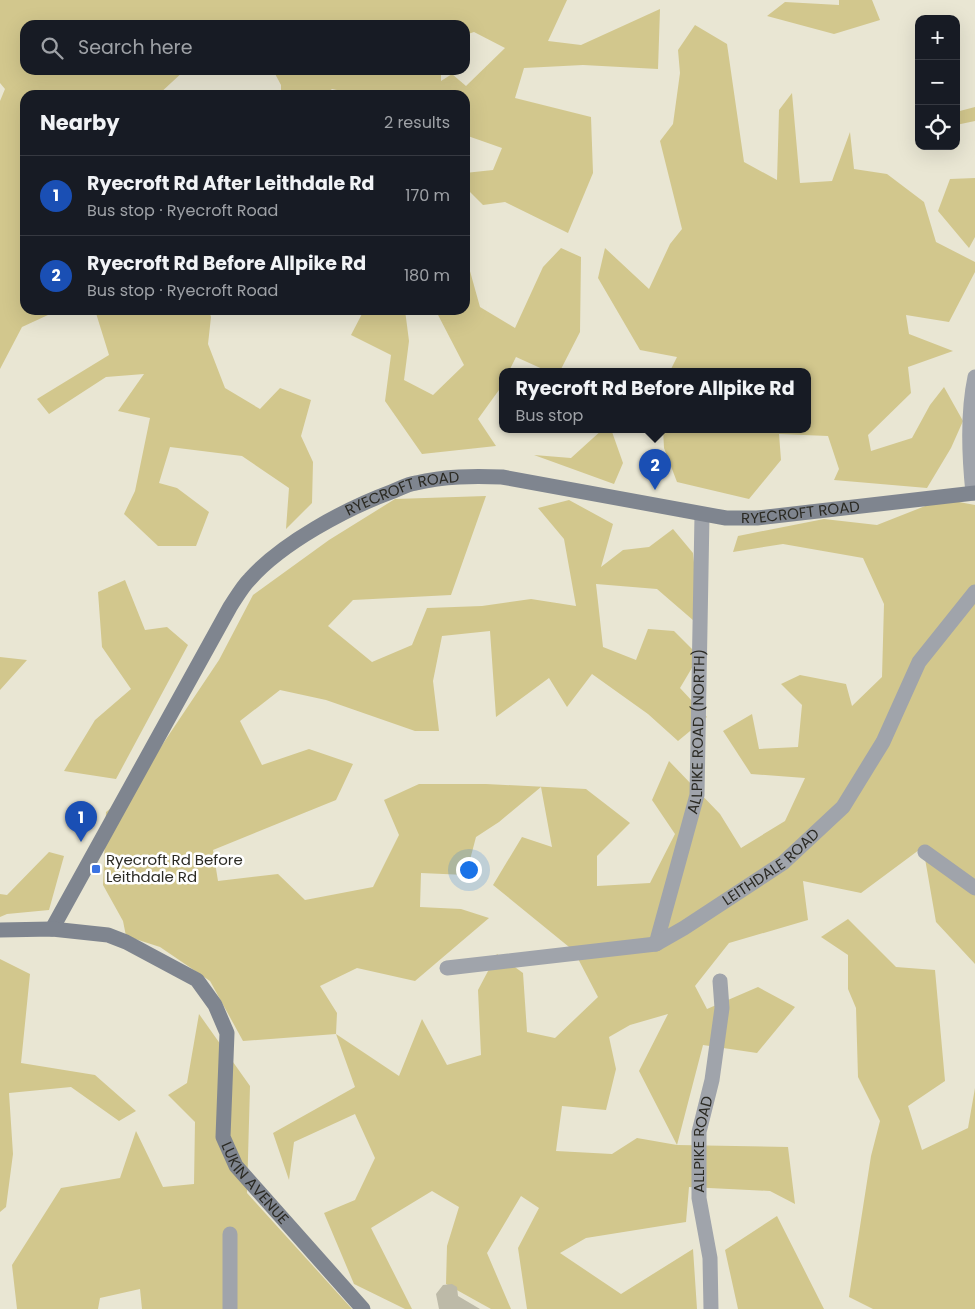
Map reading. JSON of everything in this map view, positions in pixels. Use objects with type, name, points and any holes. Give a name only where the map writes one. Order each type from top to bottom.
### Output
[{"type":"street","points":[[974,493],[969,460],[971,396],[975,378]]},
{"type":"street","name":"RYECROFT ROAD","points":[[52,929],[230,607],[249,579],[269,561],[322,524],[351,508],[413,483],[470,476],[502,477],[726,518],[756,518],[974,493]]},
{"type":"street","name":"ALLPIKE ROAD (NORTH)","points":[[656,944],[697,795],[702,515]]},
{"type":"street","name":"LEITHDALE ROAD","points":[[447,968],[656,944],[684,928],[783,863],[843,807],[883,742],[919,662],[975,592]]},
{"type":"street","points":[[925,852],[975,888]]},
{"type":"street","points":[[0,930],[52,929]]},
{"type":"street","name":"LUKIN AVENUE","points":[[52,929],[108,935],[126,942],[197,980],[214,1005],[227,1033],[223,1137],[236,1166],[363,1309]]},
{"type":"street","name":"ALLPIKE ROAD","points":[[710,1309],[710,1258],[699,1198],[699,1132],[712,1080],[722,1008],[720,981]]},
{"type":"street","points":[[230,1234],[230,1309]]},
{"type":"shaded area","points":[[0,0],[567,0],[548,41],[581,45],[660,9],[658,69],[583,65],[524,68],[515,98],[591,117],[593,173],[568,233],[505,202],[483,205],[470,192],[470,172],[493,170],[502,148],[470,137],[470,90],[281,90],[281,85],[276,75],[441,75],[441,81],[453,75],[466,86],[505,48],[474,32],[470,33],[470,20],[20,20],[20,75],[180,75],[163,90],[20,90],[20,315],[48,315],[22,327],[0,369],[0,101],[5,89],[0,83]]},
{"type":"shaded area","points":[[839,0],[872,0],[880,20],[834,34],[767,16],[785,2],[839,5]]},
{"type":"shaded area","points":[[695,25],[727,44],[744,162],[777,180],[779,110],[792,93],[800,183],[832,181],[850,132],[854,169],[887,174],[924,202],[936,242],[975,262],[975,272],[949,322],[906,315],[909,334],[953,351],[908,367],[911,393],[868,435],[871,451],[912,438],[930,405],[944,387],[963,421],[951,448],[927,488],[834,480],[839,469],[828,436],[779,434],[781,460],[749,499],[677,482],[664,448],[663,433],[811,433],[811,368],[672,368],[677,357],[640,350],[598,278],[605,248],[649,289],[670,244],[682,229],[660,141],[673,124],[680,73],[678,50]]},
{"type":"shaded area","points":[[975,107],[975,121],[960,124],[960,111]]},
{"type":"shaded area","points":[[975,178],[975,237],[969,248],[938,211],[950,179]]},
{"type":"shaded area","points":[[561,248],[581,257],[580,332],[562,368],[540,368],[516,357],[510,368],[499,368],[499,390],[478,419],[496,446],[422,454],[385,401],[391,355],[351,335],[361,315],[406,315],[409,341],[404,380],[433,395],[464,365],[438,315],[470,315],[470,271],[480,307],[515,328],[543,267]]},
{"type":"shaded area","points":[[97,315],[210,315],[208,344],[225,388],[260,409],[280,388],[311,400],[301,436],[313,462],[312,503],[286,529],[289,488],[242,456],[170,447],[159,483],[177,488],[209,512],[196,546],[158,546],[124,514],[135,491],[150,418],[118,411],[144,374],[106,377],[49,414],[37,399],[109,355]]},
{"type":"shaded area","points":[[599,433],[612,433],[623,463],[614,484],[534,455],[571,458]]},
{"type":"shaded area","points":[[486,496],[451,595],[353,600],[328,626],[372,662],[412,645],[427,608],[482,606],[531,599],[576,606],[564,539],[538,508],[569,500],[613,524],[601,567],[623,550],[649,547],[673,529],[693,553],[701,627],[657,589],[596,584],[603,647],[636,660],[648,629],[674,631],[699,656],[680,688],[707,717],[678,741],[648,714],[592,674],[567,707],[549,678],[496,717],[490,631],[442,636],[433,681],[439,731],[415,731],[326,700],[280,690],[240,721],[262,765],[309,749],[353,764],[336,800],[213,850],[218,881],[278,874],[305,900],[373,887],[399,835],[384,800],[419,784],[486,784],[586,789],[630,823],[597,856],[597,886],[650,883],[675,834],[652,800],[669,761],[720,814],[741,848],[785,821],[805,778],[751,774],[723,731],[752,714],[759,749],[798,747],[802,705],[781,684],[800,675],[846,684],[852,706],[882,677],[884,604],[863,558],[783,544],[733,552],[738,536],[824,519],[877,525],[943,499],[975,505],[975,964],[936,922],[923,847],[861,893],[803,881],[808,920],[729,943],[695,986],[707,1009],[758,987],[795,1007],[757,1053],[703,1045],[677,1145],[788,1147],[795,1204],[770,1191],[689,1187],[686,1222],[586,1238],[560,1253],[621,1294],[693,1249],[697,1309],[527,1309],[518,1248],[539,1208],[521,1196],[487,1253],[511,1309],[491,1309],[446,1284],[447,1246],[459,1207],[432,1191],[371,1228],[412,1309],[405,1309],[354,1284],[324,1213],[355,1200],[375,1158],[355,1114],[294,1142],[289,1180],[273,1133],[355,1087],[336,1034],[243,1041],[210,981],[160,947],[126,936],[123,921],[103,885],[106,812],[130,793],[219,660],[253,595],[329,540],[395,499]],"holes":[[[541,787],[552,847],[522,837],[493,885],[574,951],[598,997],[555,1038],[527,1032],[523,973],[497,954],[478,990],[481,1055],[447,1065],[422,1019],[399,1076],[336,1034],[337,1013],[320,986],[357,968],[415,981],[489,918],[461,909],[420,907],[421,873],[466,875],[476,837],[499,822]],[[668,1014],[639,1071],[677,1145],[637,1138],[612,1154],[556,1151],[562,1106],[606,1110],[616,1069],[609,1037],[630,1025]]]},
{"type":"shaded area","points":[[125,580],[145,630],[167,627],[188,645],[116,779],[64,771],[95,720],[131,689],[102,647],[98,592]]},
{"type":"shaded area","points":[[0,657],[27,660],[0,690]]},
{"type":"shaded area","points":[[49,852],[64,856],[49,910],[7,914],[0,917],[0,894],[7,895]]},
{"type":"shaded area","points":[[848,919],[896,967],[935,970],[945,1081],[908,1106],[922,1150],[968,1128],[975,1088],[975,1309],[873,1309],[849,1297],[871,1156],[880,1121],[858,1077],[856,1008],[848,989],[848,955],[821,937]]},
{"type":"shaded area","points":[[0,959],[30,974],[21,1063],[95,1075],[136,1111],[119,1121],[71,1087],[9,1093],[13,1154],[6,1207],[0,1212]]},
{"type":"shaded area","points":[[199,1014],[250,1086],[247,1193],[352,1309],[142,1309],[140,1289],[100,1298],[98,1309],[17,1309],[12,1265],[61,1188],[120,1178],[136,1131],[163,1187],[194,1184],[195,1122],[168,1095],[187,1083]]},
{"type":"shaded area","points":[[777,1216],[824,1309],[738,1309],[725,1250]]},
{"type":"building","points":[[452,1284],[457,1287],[458,1296],[480,1309],[439,1309],[436,1294],[443,1285]]},
{"type":"place","name":"Ryecroft Rd Before Allpike Rd","points":[[655,490]]},
{"type":"place","name":"Ryecroft Rd After Leithdale Rd","points":[[81,842]]},
{"type":"place","name":"Ryecroft Rd Before Leithdale Rd","points":[[96,869]]}]
